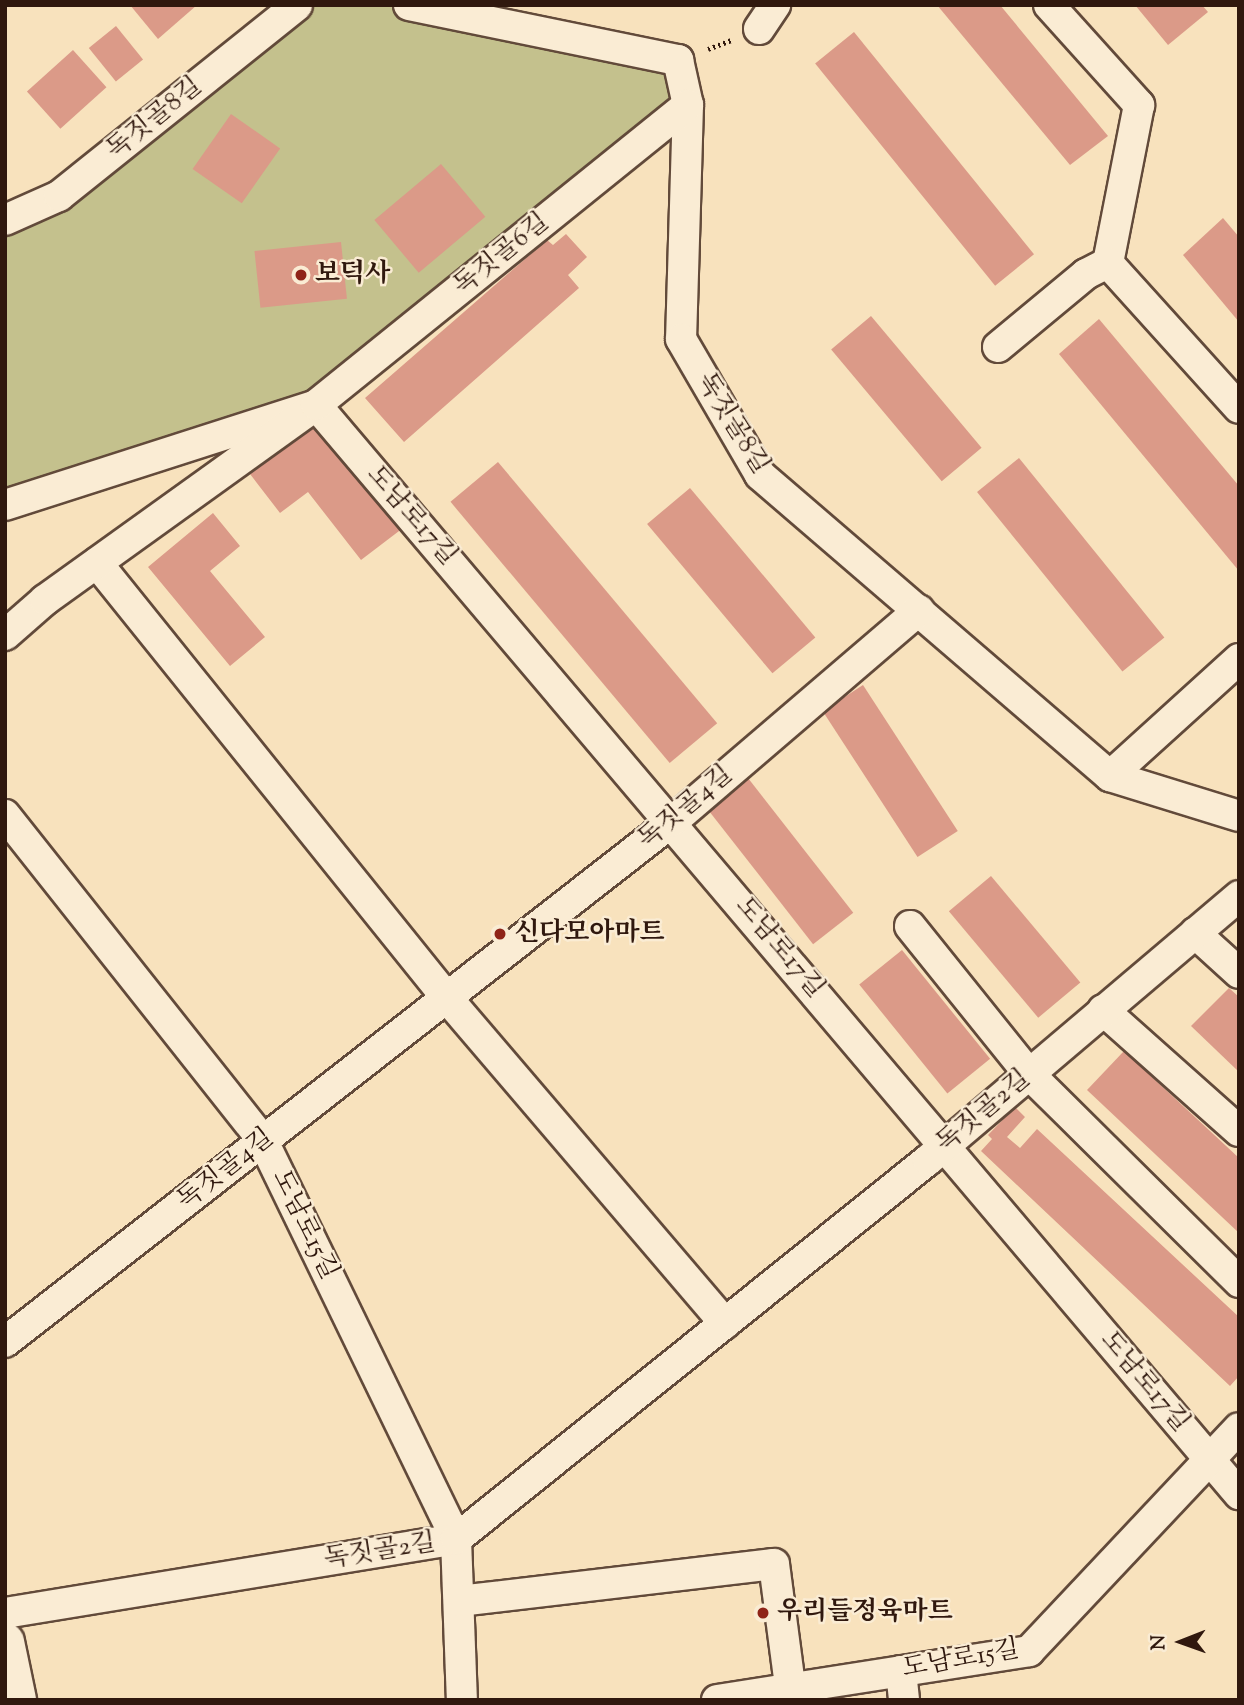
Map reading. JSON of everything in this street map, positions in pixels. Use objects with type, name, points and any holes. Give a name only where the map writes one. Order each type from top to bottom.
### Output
[{"type":"main road","points":[[5,1642],[17,1700]]},
{"type":"street","name":"독짓골8길","points":[[5,219],[59,196],[297,5]]},
{"type":"street","points":[[409,5],[678,60]]},
{"type":"street","points":[[1049,5],[1139,105],[1108,263]]},
{"type":"street","name":"독짓골8길","points":[[678,60],[688,105],[681,339],[760,475],[1110,776],[1239,816]]},
{"type":"street","name":"독짓골6길","points":[[5,635],[97,563],[316,405],[688,105]]},
{"type":"street","points":[[999,347],[1086,274],[1108,263]]},
{"type":"street","points":[[1108,263],[1239,408]]},
{"type":"street","name":"독짓골6길","points":[[5,505],[316,405]]},
{"type":"street","name":"도남로17길","points":[[316,405],[673,821],[1239,1494]]},
{"type":"street","points":[[97,563],[447,998],[725,1323]]},
{"type":"street","name":"독짓골4길","points":[[5,1342],[673,821],[919,610]]},
{"type":"street","points":[[1110,776],[1239,659]]},
{"type":"street","name":"도남로15길","points":[[5,815],[263,1141],[456,1539],[462,1700]]},
{"type":"street","name":"독짓골2길","points":[[5,1613],[456,1539],[944,1146],[1239,896]]},
{"type":"street","points":[[910,926],[1029,1074],[1239,1282]]},
{"type":"street","points":[[1195,933],[1239,973]]},
{"type":"street","points":[[1103,1010],[1239,1132]]},
{"type":"street","name":"도남로15길","points":[[717,1700],[903,1685],[1029,1651],[1239,1428]]},
{"type":"street","points":[[458,1601],[775,1564],[792,1694]]},
{"type":"path","points":[[678,60],[767,17]]},
{"type":"shaded area","points":[[297,5],[409,5],[678,60],[688,105],[316,405],[5,512],[5,220]]},
{"type":"building","points":[[130,5],[197,5],[158,39]]},
{"type":"building","points":[[937,5],[1000,5],[1108,136],[1070,165]]},
{"type":"building","points":[[1135,5],[1202,5],[1208,12],[1168,45]]},
{"type":"building","points":[[116,26],[143,59],[116,81],[89,48]]},
{"type":"building","points":[[854,32],[1034,254],[995,286],[815,63]]},
{"type":"building","points":[[73,50],[106,87],[60,129],[27,91]]},
{"type":"building","points":[[231,114],[280,148],[242,203],[193,169]]},
{"type":"building","points":[[441,164],[485,217],[419,273],[374,220]]},
{"type":"building","points":[[1223,218],[1239,237],[1239,322],[1183,255]]},
{"type":"building","points":[[566,234],[587,257],[568,275],[579,288],[404,442],[365,398],[547,240],[553,245]]},
{"type":"building","name":"보덕사","points":[[341,242],[347,299],[260,308],[254,251]]},
{"type":"building","points":[[871,316],[982,448],[942,481],[831,349]]},
{"type":"building","points":[[1099,319],[1239,486],[1239,571],[1059,354]]},
{"type":"building","points":[[305,428],[327,430],[403,528],[361,560],[308,492],[280,513],[250,474]]},
{"type":"building","points":[[1019,458],[1164,638],[1122,672],[977,492]]},
{"type":"building","points":[[498,462],[717,723],[670,763],[451,502]]},
{"type":"building","points":[[690,488],[815,637],[772,673],[647,524]]},
{"type":"building","points":[[213,513],[240,546],[210,571],[265,637],[230,666],[148,567]]},
{"type":"building","points":[[863,685],[958,831],[918,857],[823,711]]},
{"type":"building","points":[[748,778],[853,913],[813,944],[708,809]]},
{"type":"building","points":[[991,876],[1080,982],[1038,1018],[949,911]]},
{"type":"building","points":[[902,950],[990,1059],[947,1093],[859,985]]},
{"type":"building","points":[[1229,988],[1239,997],[1239,1072],[1191,1026]]},
{"type":"building","points":[[1124,1051],[1239,1158],[1239,1233],[1087,1090]]},
{"type":"building","points":[[1015,1107],[1025,1117],[1007,1137],[1020,1148],[1037,1129],[1239,1317],[1239,1376],[1230,1386],[981,1151],[992,1139],[988,1135]]},
{"type":"place","name":"보덕사","points":[[301,275]]},
{"type":"place","name":"신다모아마트","points":[[500,934]]},
{"type":"place","name":"우리들정육마트","points":[[763,1613]]}]
